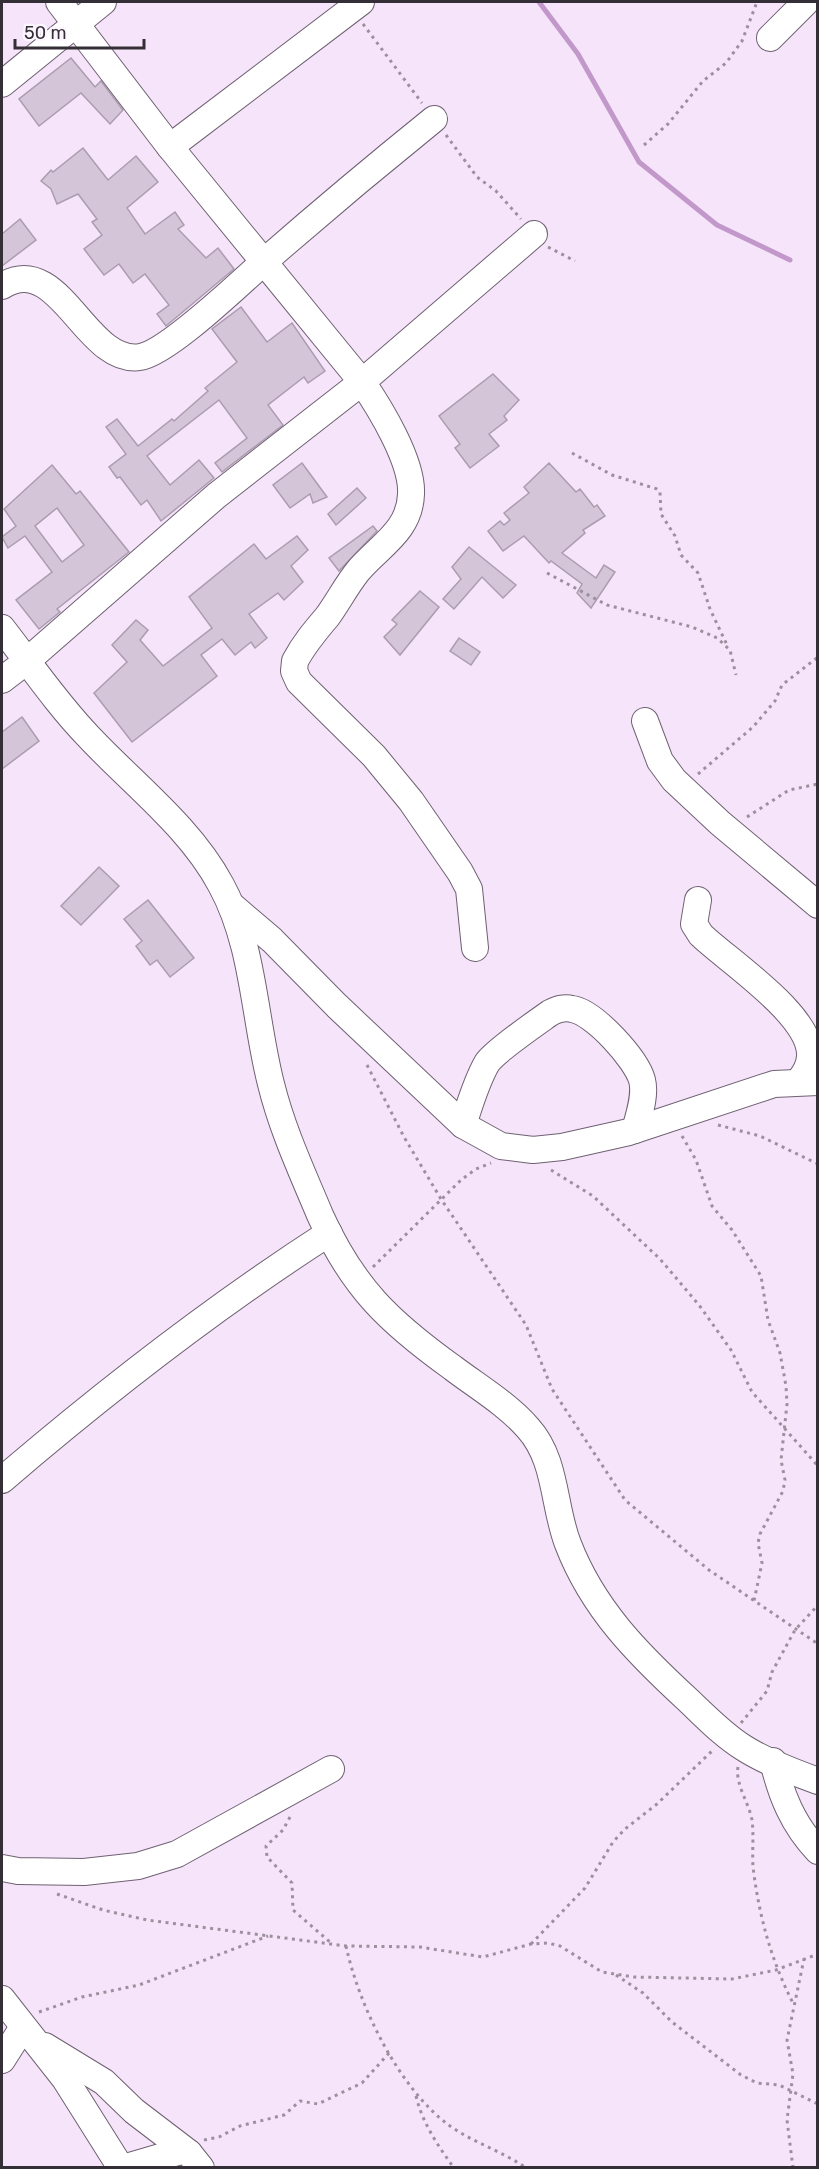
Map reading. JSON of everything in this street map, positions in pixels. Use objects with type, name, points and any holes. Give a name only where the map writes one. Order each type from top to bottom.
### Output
[{"type":"street","points":[[59,2],[170,147],[363,381],[395,438],[412,492],[406,519],[397,533],[361,567],[303,646],[295,661],[294,671],[299,682],[374,756],[411,801],[460,872],[469,890],[475,948]]},
{"type":"street","points":[[2,84],[103,2]]},
{"type":"street","points":[[770,38],[806,2]]},
{"type":"street","points":[[170,147],[356,5]]},
{"type":"street","points":[[2,286],[18,280],[34,279],[49,288],[110,350],[125,356],[140,357],[152,352],[183,331],[434,119]]},
{"type":"street","points":[[2,680],[216,496],[363,381],[534,234]]},
{"type":"street","points":[[2,628],[86,735],[166,814],[203,857],[231,905],[243,940],[271,1086],[293,1151],[329,1233],[357,1283],[393,1321],[506,1407],[530,1429],[544,1451],[564,1534],[576,1565],[598,1605],[643,1659],[737,1743],[792,1772],[818,1781]]},
{"type":"street","points":[[645,722],[660,761],[682,786],[728,830],[818,905]]},
{"type":"street","points":[[231,905],[272,940],[337,1006],[463,1125],[501,1146],[533,1150],[562,1147],[634,1130],[674,1119],[774,1084],[808,1082],[810,1055],[805,1036],[772,994],[701,935],[694,924],[698,900]]},
{"type":"street","points":[[463,1125],[473,1094],[487,1063],[496,1053],[560,1008],[588,1014],[626,1053],[636,1068],[642,1081],[642,1093],[634,1130]]},
{"type":"street","points":[[2,1480],[60,1430],[214,1310],[329,1233]]},
{"type":"street","points":[[773,1761],[782,1798],[807,1840],[818,1851]]},
{"type":"street","points":[[2,1868],[18,1871],[84,1872],[138,1866],[188,1849],[331,1769]]},
{"type":"street","points":[[2,1999],[65,2079],[122,2168],[171,2152],[191,2156]]},
{"type":"street","points":[[2,2060],[27,2032]]},
{"type":"street","points":[[27,2032],[104,2082],[134,2111],[191,2156]]},
{"type":"path","points":[[644,145],[668,124],[703,81],[726,63],[742,41],[757,2]]},
{"type":"path","points":[[356,5],[477,177],[508,203],[551,250],[575,261]]},
{"type":"path","points":[[572,453],[612,475],[657,489],[660,492],[661,514],[675,536],[681,555],[698,573],[710,609],[730,650],[736,675]]},
{"type":"path","points":[[547,573],[607,605],[693,627],[727,645]]},
{"type":"path","points":[[682,786],[753,727],[775,701],[782,685],[818,657]]},
{"type":"path","points":[[728,830],[789,790],[818,784]]},
{"type":"path","points":[[363,1056],[404,1137],[441,1199],[526,1325],[552,1389],[625,1500],[709,1570],[818,1644]]},
{"type":"path","points":[[674,1119],[683,1141],[696,1160],[712,1206],[732,1230],[761,1276],[768,1320],[780,1353],[786,1386],[787,1404],[782,1460],[785,1480],[783,1491],[760,1534],[758,1543],[762,1563],[754,1601]]},
{"type":"path","points":[[714,1125],[737,1128],[760,1136],[818,1164]]},
{"type":"path","points":[[533,1150],[552,1171],[600,1201],[660,1259],[699,1305],[731,1350],[752,1392],[818,1466]]},
{"type":"path","points":[[357,1283],[441,1199],[476,1169],[494,1162]]},
{"type":"path","points":[[794,2003],[776,1970],[764,1932],[756,1891],[752,1821],[738,1777],[737,1743],[764,1696],[772,1672],[795,1629],[818,1605]]},
{"type":"path","points":[[531,1944],[585,1888],[614,1842],[625,1829],[657,1804],[708,1752],[737,1743]]},
{"type":"path","points":[[291,1816],[283,1830],[266,1846],[267,1857],[292,1883],[292,1910],[332,1944]]},
{"type":"path","points":[[50,1892],[103,1910],[147,1920],[346,1946],[420,1947],[483,1957],[531,1944],[560,1946],[589,1965],[615,1974],[713,1981],[776,1970],[818,1954]]},
{"type":"path","points":[[27,2032],[39,2012],[46,2008],[82,1997],[133,1987],[270,1935]]},
{"type":"path","points":[[346,1946],[363,2002],[416,2094],[424,2120],[454,2168]]},
{"type":"path","points":[[793,2168],[787,2120],[793,2074],[787,2040],[804,1959]]},
{"type":"path","points":[[615,1974],[643,1993],[672,2022],[728,2066],[757,2083],[779,2085],[791,2093],[818,2104]]},
{"type":"path","points":[[191,2156],[240,2126],[284,2115],[300,2101],[318,2104],[362,2083],[390,2052]]},
{"type":"path","points":[[416,2094],[448,2124],[526,2168]]},
{"type":"building","points":[[71,58],[95,87],[101,81],[123,110],[110,124],[81,93],[39,126],[19,99]]},
{"type":"building","points":[[83,148],[108,180],[136,156],[158,182],[127,208],[145,234],[175,212],[184,225],[178,229],[206,258],[218,248],[234,269],[166,326],[157,314],[169,305],[145,274],[133,283],[119,264],[104,275],[84,249],[102,235],[92,222],[97,219],[78,194],[57,204],[51,189],[41,181],[51,170],[53,172]]},
{"type":"building","points":[[20,219],[36,240],[2,266],[2,234]]},
{"type":"building","points":[[241,307],[267,342],[292,323],[325,371],[308,383],[304,377],[268,405],[283,425],[222,472],[215,463],[247,438],[219,400],[147,456],[170,485],[199,460],[214,478],[161,521],[147,500],[141,505],[120,477],[117,478],[109,467],[126,454],[106,427],[117,419],[138,446],[172,419],[174,421],[208,391],[205,388],[237,362],[212,329]]},
{"type":"building","points":[[493,374],[519,400],[504,416],[507,420],[489,434],[499,446],[470,468],[455,448],[460,444],[439,416]]},
{"type":"building","points":[[302,463],[327,497],[313,503],[310,494],[290,508],[273,485]]},
{"type":"building","points":[[549,463],[576,492],[580,489],[594,507],[597,505],[605,516],[583,530],[585,533],[562,553],[596,578],[604,565],[615,572],[591,608],[577,593],[582,584],[551,561],[549,563],[524,536],[503,551],[488,531],[500,521],[504,525],[510,520],[504,513],[529,493],[524,487]]},
{"type":"building","points":[[52,465],[76,494],[80,491],[129,552],[57,609],[60,612],[39,629],[16,600],[52,572],[25,536],[8,548],[2,537],[16,526],[4,509]],"holes":[[[57,508],[84,545],[62,562],[35,526]]]},
{"type":"building","points":[[357,488],[366,498],[336,525],[328,514]]},
{"type":"building","points":[[373,526],[377,531],[339,571],[329,558]]},
{"type":"building","points":[[297,536],[308,550],[291,566],[303,582],[284,600],[278,593],[249,614],[267,638],[255,648],[251,642],[235,655],[222,639],[201,655],[217,676],[132,742],[94,693],[127,662],[112,645],[136,620],[148,630],[140,640],[163,666],[212,628],[189,597],[254,544],[266,559]]},
{"type":"building","points":[[469,547],[516,585],[503,598],[482,577],[454,609],[443,599],[461,579],[452,567]]},
{"type":"building","points":[[420,591],[439,607],[400,655],[384,637],[397,624],[392,620]]},
{"type":"building","points":[[459,638],[480,652],[471,665],[450,651]]},
{"type":"building","points":[[22,717],[39,741],[2,769],[2,732]]},
{"type":"building","points":[[99,867],[119,886],[81,925],[61,906]]},
{"type":"building","points":[[148,900],[194,958],[170,977],[157,960],[150,965],[136,946],[142,941],[124,919]]},
{"type":"waterway","points":[[539,2],[578,54],[639,162],[717,225],[790,260]]}]
